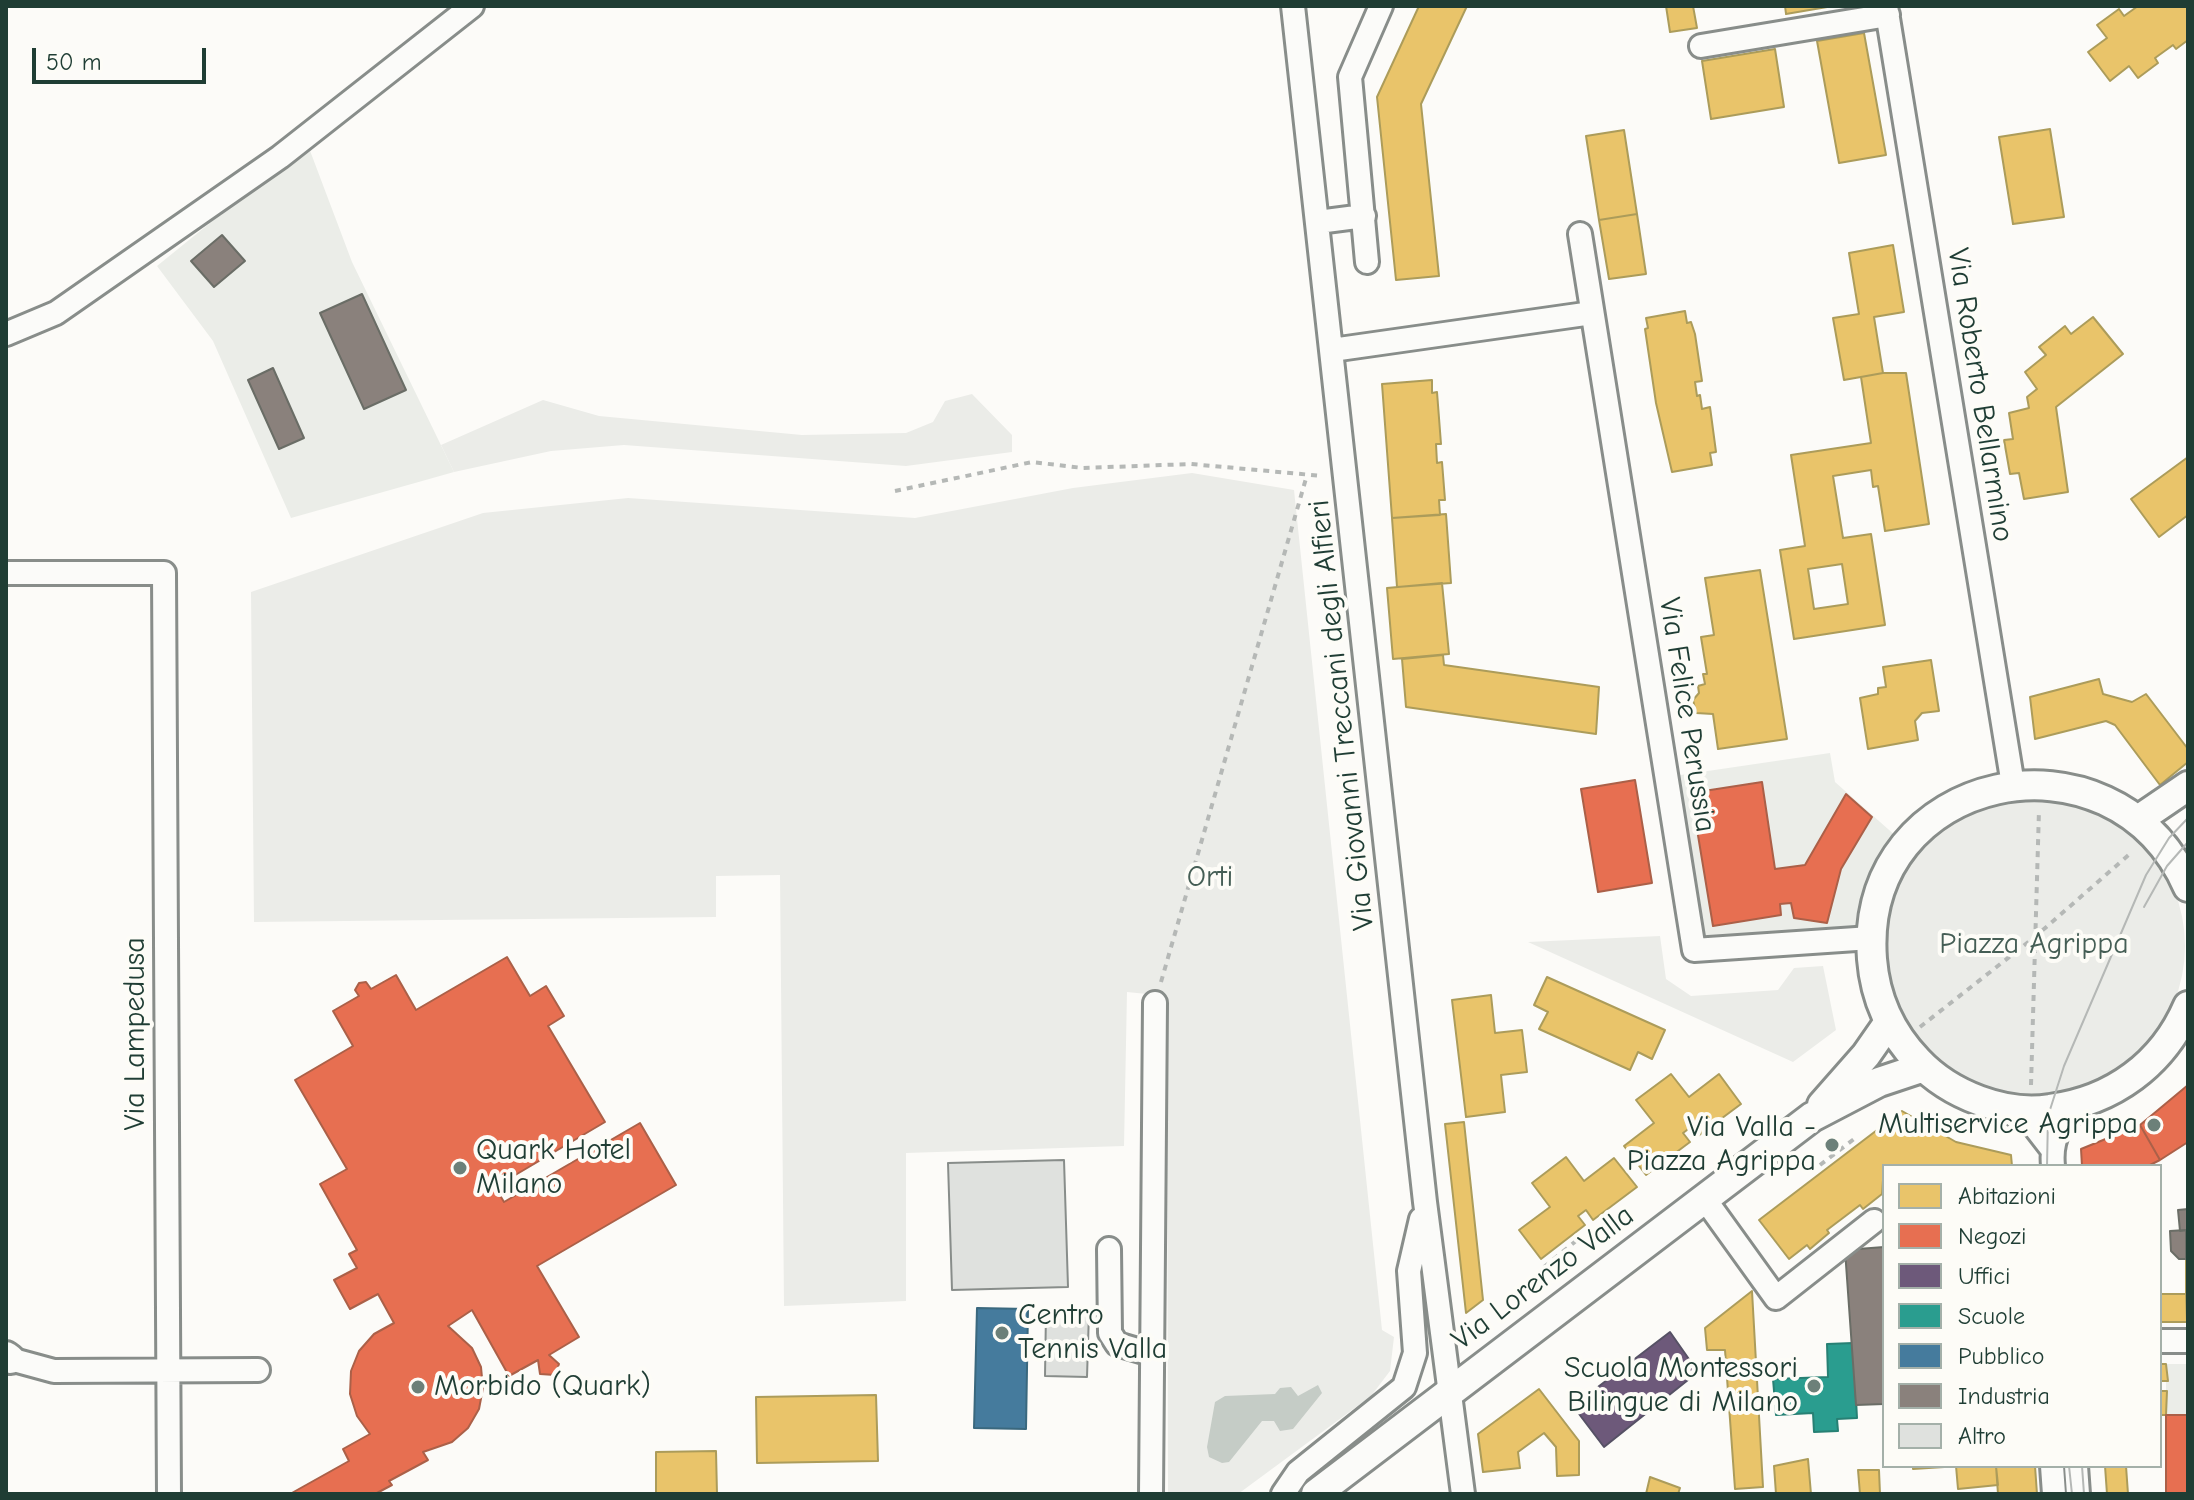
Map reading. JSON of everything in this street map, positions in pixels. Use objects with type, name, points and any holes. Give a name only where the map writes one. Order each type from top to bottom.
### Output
[{"type":"main road","points":[[2186,877],[2157,838],[2140,831],[2090,793],[2050,784],[2013,785],[1971,796],[1920,830],[1885,880],[1871,938],[1877,990],[1924,1067],[1961,1093],[2003,1107],[2045,1110],[2087,1102],[2119,1087],[2147,1066],[2171,1039],[2188,1006]]},
{"type":"main road","points":[[2140,831],[2188,786]]},
{"type":"main road","name":"Via Lorenzo Valla","points":[[1812,1117],[1866,1055],[1901,1027]]},
{"type":"main road","name":"Via Lorenzo Valla","points":[[1316,1494],[1812,1117],[1879,1082],[1924,1067]]},
{"type":"street","points":[[6,334],[56,313],[256,174],[472,6]]},
{"type":"street","name":"Via Giovanni Treccani degli Alfieri","points":[[1293,6],[1425,1202],[1463,1494]]},
{"type":"street","points":[[1367,262],[1350,77],[1381,6]]},
{"type":"street","name":"Via Roberto Bellarmino","points":[[1701,46],[1887,10],[2013,785]]},
{"type":"street","points":[[1318,222],[1364,216]]},
{"type":"street","name":"Via Felice Perussia","points":[[1580,234],[1694,950],[1871,938]]},
{"type":"street","points":[[1332,350],[1592,313]]},
{"type":"street","name":"Via Lampedusa","points":[[6,573],[164,573],[169,1494]]},
{"type":"street","points":[[1151,1494],[1155,1003]]},
{"type":"street","points":[[2052,1157],[2067,1117],[2087,1102]]},
{"type":"street","points":[[2003,1107],[2034,1126],[2052,1157]]},
{"type":"street","points":[[1704,1198],[1776,1298],[1874,1221]]},
{"type":"street","name":"Via Giovanni Treccani degli Alfieri","points":[[1283,1494],[1298,1472],[1404,1387],[1415,1353],[1409,1271],[1425,1202]]},
{"type":"street","points":[[1109,1249],[1110,1333],[1117,1344],[1151,1354]]},
{"type":"street","points":[[2162,1341],[2188,1341]]},
{"type":"street","points":[[7,1358],[54,1371],[258,1370]]},
{"type":"street","points":[[2052,1468],[2054,1494]]},
{"type":"street","points":[[2076,1468],[2078,1494]]},
{"type":"path","points":[[895,491],[1032,462],[1083,468],[1191,464],[1323,476]]},
{"type":"path","points":[[1155,1003],[1307,475]]},
{"type":"path","points":[[2031,1095],[2040,796]]},
{"type":"path","points":[[1901,1027],[2036,936],[2140,831]]},
{"type":"path","points":[[1820,1165],[1858,1136]]},
{"type":"path","points":[[1544,1267],[1576,1241]]},
{"type":"shaded area","points":[[309,148],[352,262],[454,472],[291,518],[213,341],[157,266],[274,171]]},
{"type":"shaded area","points":[[1830,753],[1835,782],[1906,845],[1871,938],[1694,950],[1667,777]]},
{"type":"shaded area","points":[[2166,1364],[2188,1364],[2188,1494],[2166,1494]]},
{"type":"shaded area","points":[[1318,1385],[1322,1393],[1293,1429],[1280,1431],[1274,1421],[1262,1421],[1229,1462],[1222,1463],[1209,1457],[1207,1447],[1215,1402],[1225,1396],[1275,1394],[1280,1388],[1291,1387],[1298,1396]]},
{"type":"green space","points":[[972,394],[1012,435],[1012,452],[906,466],[624,445],[551,451],[454,472],[441,445],[543,400],[599,416],[802,435],[906,433],[933,422],[945,401]]},
{"type":"green space","name":"Orti","points":[[1192,473],[1294,490],[1382,1330],[1394,1337],[1390,1371],[1371,1396],[1238,1494],[1168,1494],[1167,996],[1127,992],[1124,1146],[906,1153],[906,1301],[784,1306],[780,875],[716,876],[716,917],[254,922],[251,592],[483,513],[628,498],[915,518],[1073,488]]},
{"type":"green space","name":"Piazza Agrippa","points":[[2050,796],[2079,802],[2106,813],[2130,830],[2151,851],[2174,888],[2183,917],[2183,975],[2168,1017],[2151,1041],[2130,1062],[2106,1079],[2079,1090],[2050,1096],[2020,1096],[1991,1090],[1964,1079],[1940,1062],[1910,1030],[1896,1004],[1887,975],[1885,931],[1891,902],[1902,875],[1919,851],[1951,821],[1977,807],[2006,798]]},
{"type":"green space","points":[[1660,936],[1666,979],[1691,996],[1778,990],[1794,968],[1823,966],[1836,1030],[1793,1062],[1528,942]]},
{"type":"building: Abitazioni","points":[[1419,6],[1467,6],[1421,104],[1439,276],[1396,280],[1377,97]]},
{"type":"building: Abitazioni","points":[[1666,6],[1693,6],[1697,28],[1670,32]]},
{"type":"building: Abitazioni","points":[[1785,6],[1833,6],[1786,14]]},
{"type":"building: Abitazioni","points":[[2138,6],[2188,6],[2188,40],[2176,49],[2173,45],[2155,58],[2158,63],[2138,78],[2129,66],[2110,81],[2088,52],[2107,38],[2097,25],[2119,9],[2124,16]]},
{"type":"building: Abitazioni","points":[[1864,33],[1886,155],[1839,163],[1817,41]]},
{"type":"building: Abitazioni","points":[[1775,49],[1784,107],[1711,119],[1702,61]]},
{"type":"building: Abitazioni","points":[[2050,129],[2064,217],[2013,224],[1999,137]]},
{"type":"building: Abitazioni","points":[[1624,130],[1637,214],[1599,220],[1586,136]]},
{"type":"building: Abitazioni","points":[[1637,214],[1646,274],[1609,279],[1599,220]]},
{"type":"building: Abitazioni","points":[[1893,245],[1904,312],[1874,317],[1883,373],[1844,380],[1833,318],[1859,314],[1849,253]]},
{"type":"building: Abitazioni","points":[[1685,311],[1687,323],[1691,322],[1695,334],[1702,381],[1695,382],[1697,396],[1700,395],[1702,409],[1710,407],[1716,452],[1710,453],[1712,465],[1672,472],[1656,403],[1645,329],[1648,328],[1646,318]]},
{"type":"building: Abitazioni","points":[[2093,317],[2123,354],[2056,407],[2068,492],[2024,499],[2019,473],[2010,474],[2004,440],[2013,439],[2009,413],[2029,408],[2027,397],[2037,389],[2025,372],[2046,355],[2039,347],[2065,326],[2071,334]]},
{"type":"building: Abitazioni","points":[[1906,373],[1929,524],[1885,531],[1878,486],[1873,487],[1871,470],[1833,476],[1843,538],[1871,534],[1885,625],[1794,639],[1780,550],[1805,546],[1791,455],[1871,443],[1861,377]],"holes":[[[1842,564],[1848,604],[1814,609],[1808,569]]]},
{"type":"building: Abitazioni","points":[[1432,380],[1432,393],[1437,392],[1441,444],[1436,444],[1437,463],[1442,462],[1445,500],[1439,500],[1440,515],[1392,518],[1382,384]]},
{"type":"building: Abitazioni","points":[[2188,457],[2188,515],[2159,537],[2131,499]]},
{"type":"building: Abitazioni","points":[[1446,514],[1451,583],[1397,587],[1392,518]]},
{"type":"building: Abitazioni","points":[[1760,570],[1787,739],[1718,749],[1713,714],[1696,713],[1693,700],[1699,693],[1698,686],[1705,684],[1703,674],[1707,674],[1701,637],[1714,635],[1705,578]]},
{"type":"building: Abitazioni","points":[[1442,583],[1449,654],[1393,659],[1387,588]]},
{"type":"building: Abitazioni","points":[[1443,655],[1444,665],[1599,687],[1596,734],[1406,707],[1402,659]]},
{"type":"building: Abitazioni","points":[[1931,660],[1939,711],[1922,713],[1915,721],[1918,740],[1868,749],[1860,698],[1878,694],[1878,688],[1886,687],[1883,667]]},
{"type":"building: Abitazioni","points":[[2099,679],[2103,694],[2132,702],[2146,694],[2188,749],[2188,762],[2160,785],[2115,725],[2106,721],[2035,739],[2030,697]]},
{"type":"building: Abitazioni","points":[[1547,977],[1665,1030],[1652,1059],[1638,1052],[1630,1070],[1539,1029],[1548,1012],[1534,1005]]},
{"type":"building: Abitazioni","points":[[1491,995],[1495,1033],[1522,1030],[1527,1072],[1501,1075],[1505,1112],[1466,1117],[1452,1000]]},
{"type":"building: Abitazioni","points":[[1671,1074],[1689,1097],[1719,1074],[1741,1104],[1698,1136],[1691,1127],[1683,1133],[1690,1142],[1646,1175],[1624,1146],[1654,1123],[1636,1100]]},
{"type":"building: Abitazioni","points":[[1902,1111],[1956,1142],[2011,1155],[2012,1164],[1882,1164],[1882,1194],[1863,1209],[1860,1205],[1827,1230],[1829,1233],[1810,1249],[1807,1245],[1789,1259],[1759,1220]]},
{"type":"building: Abitazioni","points":[[1464,1122],[1483,1300],[1466,1313],[1445,1124]]},
{"type":"building: Abitazioni","points":[[1566,1157],[1584,1181],[1614,1158],[1637,1187],[1593,1220],[1586,1210],[1578,1216],[1585,1225],[1541,1259],[1519,1230],[1550,1207],[1532,1183]]},
{"type":"building: Abitazioni","points":[[2188,1230],[2188,1322],[2186,1294]]},
{"type":"building: Abitazioni","points":[[1752,1291],[1763,1487],[1735,1489],[1725,1350],[1707,1350],[1705,1328]]},
{"type":"building: Abitazioni","points":[[2162,1294],[2186,1294],[2187,1322],[2162,1322]]},
{"type":"building: Abitazioni","points":[[2162,1364],[2166,1364],[2168,1381],[2162,1381]]},
{"type":"building: Abitazioni","points":[[1539,1389],[1579,1441],[1579,1475],[1557,1476],[1556,1447],[1544,1433],[1518,1452],[1520,1468],[1483,1472],[1478,1434]]},
{"type":"building: Abitazioni","points":[[2162,1391],[2167,1391],[2166,1415],[2162,1415]]},
{"type":"building: Abitazioni","points":[[876,1395],[878,1461],[757,1463],[756,1397]]},
{"type":"building: Abitazioni","points":[[716,1451],[717,1494],[656,1494],[656,1452]]},
{"type":"building: Abitazioni","points":[[1808,1459],[1811,1494],[1776,1494],[1774,1466]]},
{"type":"building: Abitazioni","points":[[1956,1468],[1996,1468],[1998,1485],[1958,1489]]},
{"type":"building: Abitazioni","points":[[1996,1468],[2035,1468],[2037,1494],[1998,1494]]},
{"type":"building: Abitazioni","points":[[2105,1468],[2126,1468],[2128,1494],[2107,1494]]},
{"type":"building: Abitazioni","points":[[1858,1470],[1879,1470],[1880,1494],[1860,1494]]},
{"type":"building: Abitazioni","points":[[1650,1477],[1680,1488],[1678,1494],[1646,1494]]},
{"type":"building: Negozi","points":[[1635,780],[1652,883],[1598,892],[1581,789]]},
{"type":"building: Negozi","points":[[1762,782],[1775,869],[1805,865],[1846,794],[1872,817],[1841,869],[1827,923],[1794,918],[1791,903],[1780,904],[1781,915],[1713,926],[1691,793]]},
{"type":"building: Negozi","points":[[507,957],[530,996],[546,986],[564,1016],[548,1026],[605,1122],[495,1187],[504,1202],[640,1123],[676,1185],[537,1266],[579,1337],[549,1355],[559,1364],[555,1375],[540,1374],[538,1360],[509,1376],[472,1310],[448,1326],[472,1348],[481,1367],[483,1388],[479,1409],[468,1428],[452,1442],[423,1452],[428,1460],[389,1481],[392,1485],[375,1494],[290,1494],[349,1461],[343,1449],[370,1434],[357,1416],[350,1394],[351,1371],[359,1351],[374,1334],[394,1323],[378,1294],[350,1309],[334,1280],[357,1268],[349,1254],[357,1250],[320,1184],[347,1169],[295,1080],[353,1046],[333,1011],[359,996],[355,990],[359,983],[366,982],[371,989],[396,975],[416,1010]]},
{"type":"building: Negozi","points":[[2188,1085],[2188,1142],[2160,1160],[2140,1125]]},
{"type":"building: Negozi","points":[[2140,1125],[2160,1160],[2152,1164],[2082,1164],[2081,1149]]},
{"type":"building: Negozi","points":[[2166,1415],[2188,1415],[2188,1494],[2166,1494]]},
{"type":"building: Uffici","points":[[1670,1332],[1698,1372],[1604,1447],[1573,1406]]},
{"type":"building: Scuole","name":"Scuola Montessori Bilingue di Milano","points":[[1853,1343],[1857,1418],[1837,1419],[1838,1431],[1814,1432],[1813,1413],[1776,1415],[1773,1379],[1828,1377],[1827,1344]]},
{"type":"building: Pubblico","points":[[977,1308],[1028,1309],[1026,1429],[974,1428]]},
{"type":"building: Industria","points":[[222,235],[245,261],[214,287],[191,261]]},
{"type":"building: Industria","points":[[362,294],[406,390],[364,409],[320,313]]},
{"type":"building: Industria","points":[[273,368],[304,438],[279,449],[248,380]]},
{"type":"building: Industria","points":[[2188,1209],[2188,1230],[2180,1231],[2178,1210]]},
{"type":"building: Industria","points":[[2186,1230],[2186,1259],[2179,1259],[2171,1251],[2170,1231]]},
{"type":"building: Industria","points":[[1882,1247],[1882,1404],[1856,1405],[1845,1250]]},
{"type":"building: Altro","points":[[1064,1160],[1068,1287],[952,1290],[948,1163]]},
{"type":"building: Altro","points":[[1046,1311],[1089,1312],[1087,1377],[1045,1376]]},
{"type":"tram line","points":[[2047,1164],[2048,1116],[2064,1066],[2146,875],[2169,838],[2188,818]]},
{"type":"tram line","points":[[2144,907],[2167,866],[2188,842]]},
{"type":"tram line","points":[[2069,1468],[2072,1494]]},
{"type":"tram line","points":[[2082,1468],[2084,1494]]},
{"type":"place","name":"Multiservice Agrippa","points":[[2154,1125]]},
{"type":"place","name":"Via Valla - Piazza Agrippa","points":[[1832,1145]]},
{"type":"place","name":"Quark Hotel Milano","points":[[460,1168]]},
{"type":"place","name":"Centro Tennis Valla","points":[[1002,1333]]},
{"type":"place","name":"Scuola Montessori Bilingue di Milano","points":[[1814,1386]]},
{"type":"place","name":"Morbido (Quark)","points":[[418,1387]]}]
